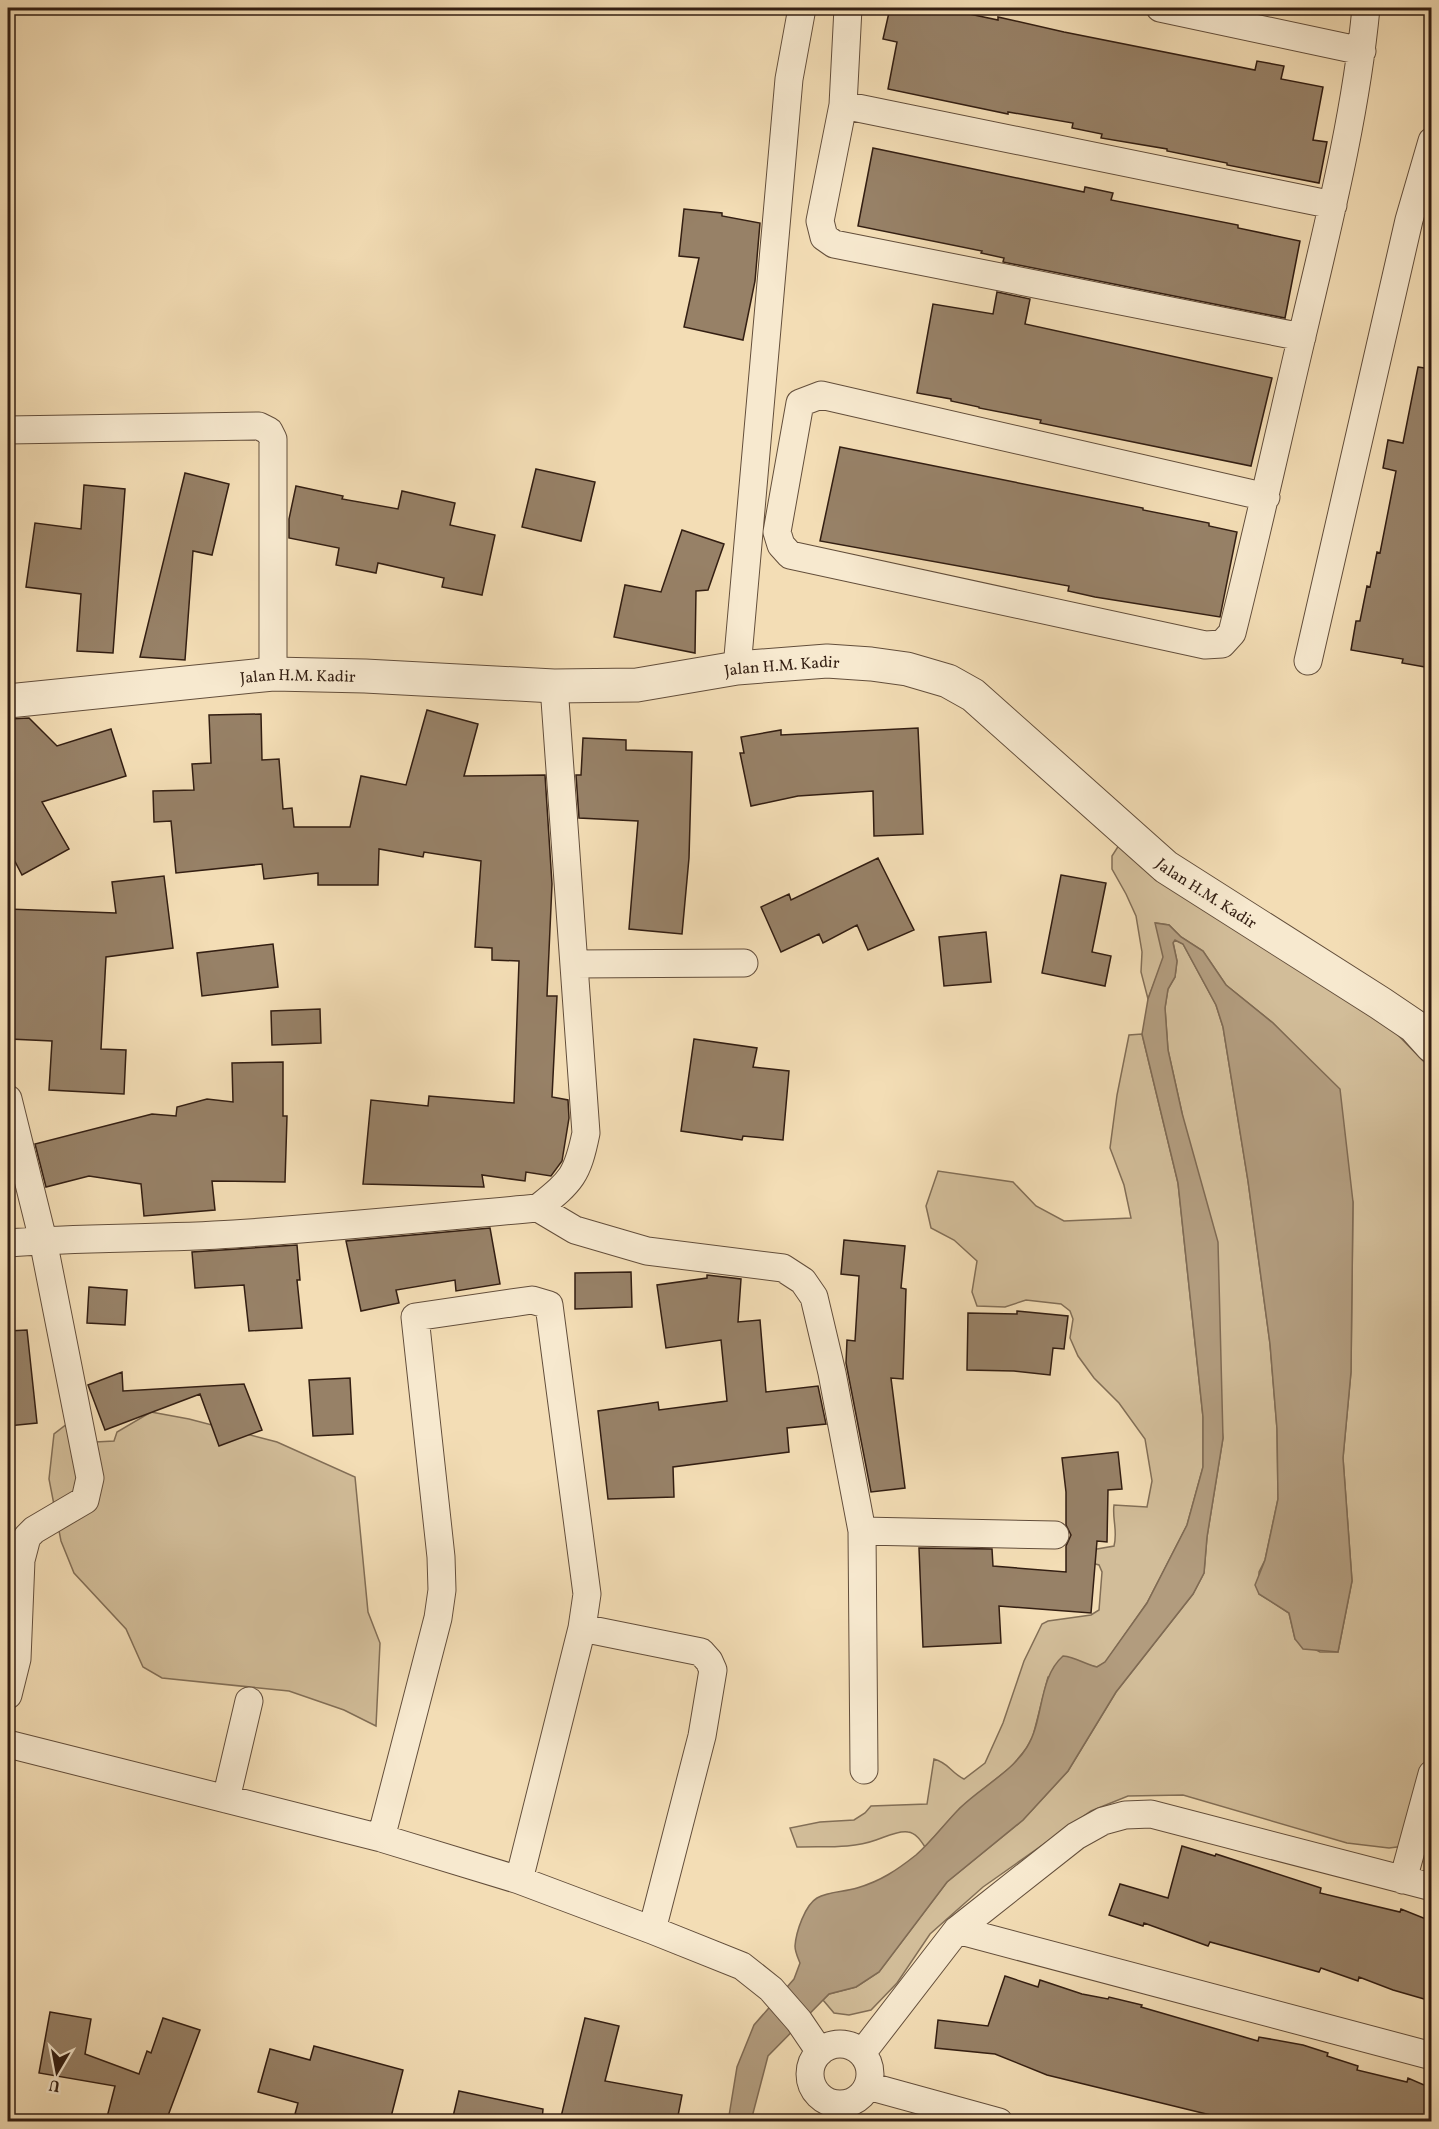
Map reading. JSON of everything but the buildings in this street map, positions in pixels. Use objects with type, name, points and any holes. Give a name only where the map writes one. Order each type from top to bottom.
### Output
[{"type":"street","points":[[737,668],[789,79],[802,8]]},
{"type":"street","points":[[848,8],[843,105],[820,221],[824,237],[834,244],[1302,337]]},
{"type":"street","points":[[1160,8],[1362,51]]},
{"type":"street","points":[[1266,497],[821,394],[800,403],[777,532],[781,545],[790,555],[1205,645],[1222,644],[1232,633],[1266,497],[1333,205],[1362,51],[1365,8]]},
{"type":"street","points":[[843,105],[1333,205]]},
{"type":"street","points":[[1308,661],[1420,224],[1431,141]]},
{"type":"street","points":[[8,430],[259,426],[269,431],[273,439],[273,674]]},
{"type":"street","name":"Jalan H.M. Kadir","points":[[8,701],[273,674],[365,676],[554,686],[636,685],[737,668],[827,661],[907,669],[948,681],[973,695],[1166,867],[1380,1003],[1414,1026],[1431,1046]]},
{"type":"street","points":[[538,1208],[567,1183],[577,1168],[586,1133],[554,686]]},
{"type":"street","points":[[574,964],[744,963]]},
{"type":"street","points":[[8,1099],[43,1240],[90,1478],[85,1500],[34,1530],[27,1537],[21,1560],[18,1659],[8,1695]]},
{"type":"street","points":[[8,1243],[234,1234],[538,1208],[575,1230],[647,1251],[783,1268],[803,1281],[814,1297],[832,1373],[862,1531],[864,1770]]},
{"type":"street","points":[[381,1838],[438,1618],[442,1590],[441,1557],[415,1317],[532,1300],[549,1305],[587,1594],[582,1628],[519,1880]]},
{"type":"street","points":[[862,1531],[1054,1535]]},
{"type":"street","points":[[582,1628],[701,1653],[709,1661],[712,1670],[702,1736],[652,1930]]},
{"type":"street","points":[[226,1799],[249,1701]]},
{"type":"street","points":[[8,1744],[381,1838],[519,1880],[652,1930],[742,1966],[771,1989],[799,2021],[820,2052]]},
{"type":"street","points":[[1402,1880],[1431,1774]]},
{"type":"street","points":[[862,2053],[957,1930],[1076,1836],[1103,1821],[1125,1815],[1151,1814],[1431,1887]]},
{"type":"street","points":[[957,1930],[1431,2056]]},
{"type":"street","points":[[846,2044],[862,2053],[870,2068],[868,2086],[858,2099],[841,2113],[814,2090],[810,2070],[820,2052],[828,2046],[846,2044]]},
{"type":"street","points":[[868,2086],[999,2121]]},
{"type":"shaded area","points":[[1119,845],[1395,1032],[1431,1069],[1432,1225],[1427,1227],[1425,1248],[1432,1268],[1431,1742],[1405,1846],[1389,1848],[1347,1843],[1183,1795],[1128,1796],[1091,1811],[983,1887],[930,1934],[897,1983],[871,2010],[849,2015],[834,2013],[823,2000],[829,1994],[856,1987],[879,1972],[947,1882],[1023,1820],[1068,1771],[1116,1692],[1193,1594],[1204,1573],[1207,1537],[1223,1438],[1182,1113],[1168,1050],[1165,1008],[1168,989],[1175,977],[1177,961],[1173,942],[1175,940],[1183,944],[1216,1005],[1223,1027],[1248,1181],[1270,1344],[1277,1429],[1278,1499],[1265,1560],[1259,1572],[1259,1594],[1289,1613],[1295,1639],[1320,1652],[1338,1652],[1352,1581],[1343,1458],[1351,1372],[1353,1202],[1299,1050],[1273,1023],[1226,985],[1203,951],[1181,937],[1169,925],[1156,923],[1164,957],[1148,999],[1141,972],[1142,952],[1136,916],[1112,869],[1112,856]]},
{"type":"shaded area","points":[[1155,923],[1169,925],[1181,937],[1203,951],[1226,985],[1273,1023],[1340,1089],[1353,1202],[1351,1372],[1343,1458],[1352,1581],[1338,1652],[1303,1649],[1295,1639],[1289,1613],[1259,1594],[1255,1585],[1265,1560],[1278,1499],[1277,1429],[1270,1344],[1248,1181],[1223,1027],[1216,1005],[1183,944],[1175,940],[1173,943],[1177,961],[1175,977],[1168,989],[1165,1008],[1168,1050],[1182,1113],[1218,1242],[1223,1438],[1207,1537],[1204,1573],[1193,1594],[1116,1692],[1068,1771],[1023,1820],[947,1882],[879,1972],[856,1987],[829,1994],[768,2056],[751,2121],[728,2122],[737,2067],[754,2025],[794,1979],[800,1963],[795,1946],[799,1927],[809,1906],[817,1898],[866,1885],[902,1865],[922,1850],[968,1801],[1021,1756],[1032,1736],[1045,1687],[1055,1665],[1063,1656],[1097,1667],[1105,1662],[1147,1603],[1187,1525],[1203,1467],[1203,1417],[1178,1183],[1142,1034],[1148,999],[1163,957]]},
{"type":"shaded area","points":[[1142,1034],[1178,1183],[1203,1417],[1203,1467],[1187,1525],[1147,1603],[1105,1663],[1097,1667],[1084,1664],[1048,1677],[1033,1736],[1026,1749],[1012,1766],[960,1808],[925,1847],[916,1836],[904,1832],[857,1845],[797,1847],[790,1828],[820,1822],[854,1820],[871,1806],[927,1804],[934,1759],[964,1779],[985,1763],[1003,1723],[1024,1661],[1042,1624],[1048,1621],[1091,1615],[1099,1610],[1102,1572],[1099,1565],[1088,1562],[1090,1553],[1097,1549],[1114,1546],[1114,1505],[1147,1507],[1152,1481],[1145,1439],[1119,1403],[1094,1378],[1078,1356],[1070,1338],[1073,1319],[1070,1311],[1061,1304],[1026,1300],[1005,1307],[977,1306],[972,1292],[977,1261],[954,1240],[931,1228],[926,1206],[938,1171],[1013,1182],[1036,1206],[1064,1221],[1131,1218],[1124,1185],[1110,1148],[1117,1095],[1129,1035]]},
{"type":"shaded area","points":[[151,1412],[189,1419],[277,1442],[355,1477],[368,1612],[380,1643],[376,1726],[344,1710],[289,1691],[162,1678],[143,1667],[126,1629],[74,1573],[61,1541],[49,1479],[54,1434],[67,1424],[95,1442],[114,1441],[117,1432]]}]
